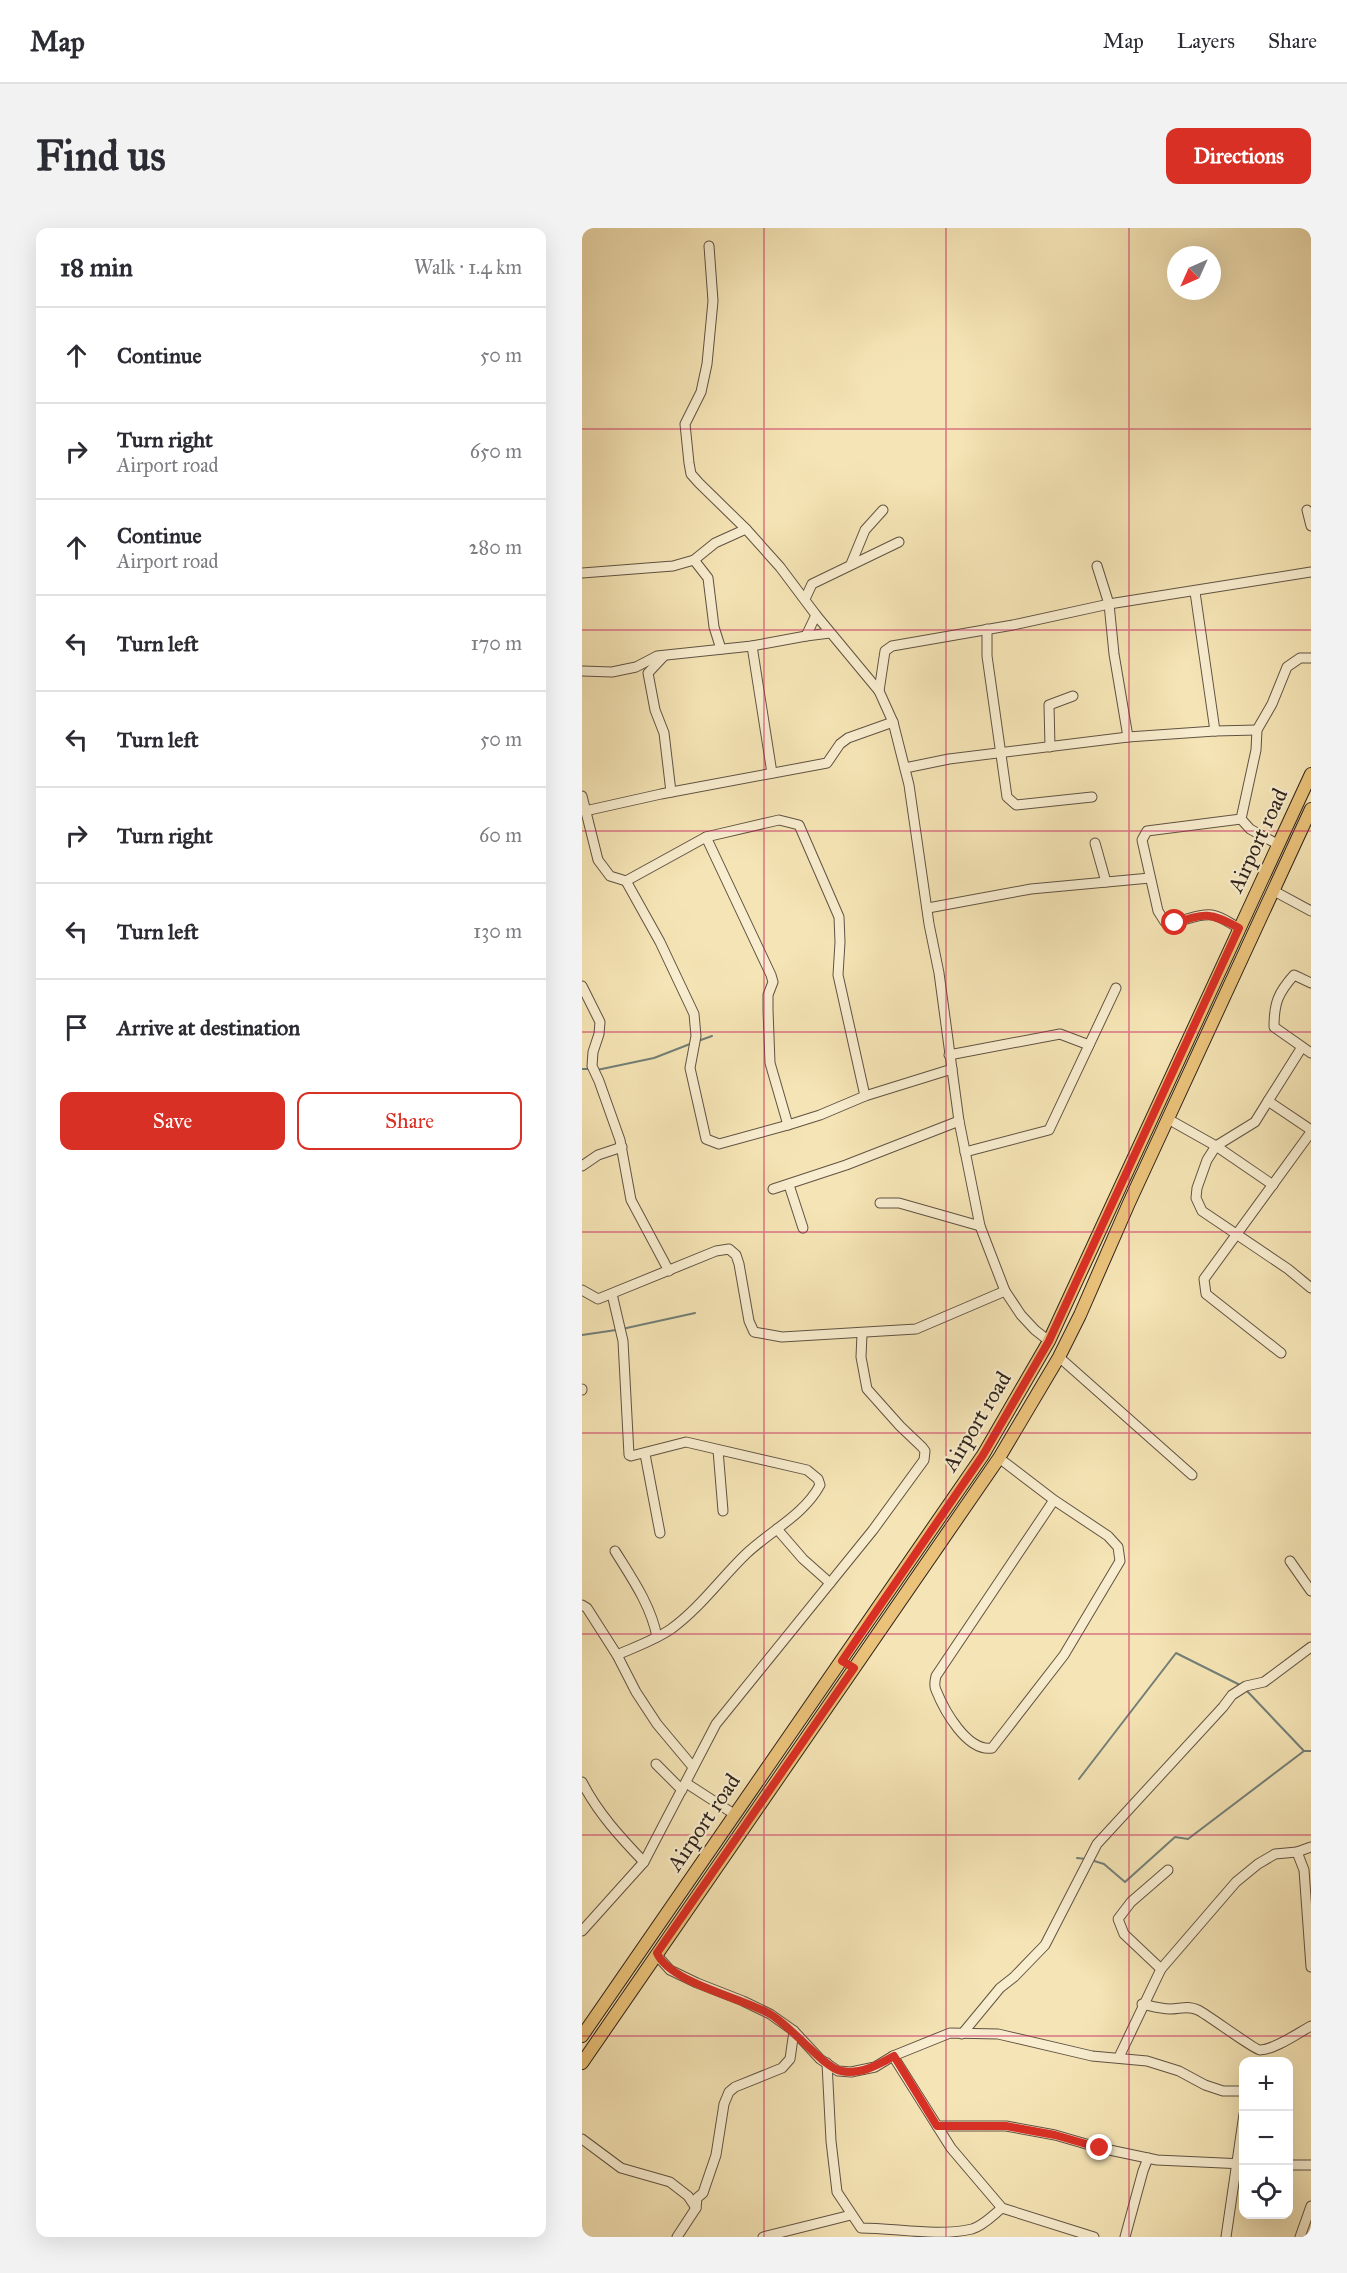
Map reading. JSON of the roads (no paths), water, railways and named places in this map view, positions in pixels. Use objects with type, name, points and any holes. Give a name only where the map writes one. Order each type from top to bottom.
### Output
[{"type":"main road","name":"Airport road","points":[[584,2030],[983,1455],[1049,1341],[1311,774]]},
{"type":"main road","points":[[1299,800],[1311,807]]},
{"type":"main road","name":"Airport road","points":[[582,2063],[999,1458],[1059,1357],[1311,807]]},
{"type":"main road","points":[[1116,1196],[1129,1203]]},
{"type":"main road","points":[[842,1661],[854,1668]]},
{"type":"street","points":[[709,246],[713,301],[707,364],[700,392],[685,424],[692,474],[746,529],[805,598],[830,633],[879,691],[893,722],[909,785],[939,973],[959,1121],[980,1226],[1005,1291],[1021,1315],[1049,1341]]},
{"type":"street","points":[[851,564],[866,530],[883,510]]},
{"type":"street","points":[[1307,510],[1311,526]]},
{"type":"street","points":[[582,573],[673,566],[694,560],[715,543],[746,529]]},
{"type":"street","points":[[805,598],[812,584],[899,542]]},
{"type":"street","points":[[694,560],[708,578],[714,627],[721,649]]},
{"type":"street","points":[[1097,566],[1109,604],[1114,654],[1128,737]]},
{"type":"street","points":[[879,691],[885,651],[888,648],[1109,604],[1311,572]]},
{"type":"street","points":[[1195,592],[1215,731]]},
{"type":"street","points":[[806,636],[816,615]]},
{"type":"street","points":[[987,630],[987,656],[1007,797],[1011,803],[1016,805],[1092,797]]},
{"type":"street","points":[[582,671],[612,672],[636,667],[657,656],[752,646],[830,633]]},
{"type":"street","points":[[752,646],[772,773]]},
{"type":"street","points":[[664,655],[648,673],[655,710],[664,733],[672,792]]},
{"type":"street","points":[[1241,819],[1256,750],[1257,730],[1272,704],[1287,667],[1300,658],[1311,658]]},
{"type":"street","points":[[1050,747],[1049,705],[1073,696]]},
{"type":"street","points":[[585,811],[826,763],[840,744],[848,738],[893,722]]},
{"type":"street","points":[[905,768],[1001,751],[1128,737],[1257,730]]},
{"type":"street","points":[[582,796],[586,829],[598,860],[610,876],[626,881],[660,942],[694,1014],[696,1036],[690,1068],[706,1139],[719,1144],[788,1125],[820,1115],[865,1096],[952,1068]]},
{"type":"street","points":[[1241,819],[1250,829],[1277,844]]},
{"type":"street","points":[[1239,928],[1214,915],[1199,915],[1175,923],[1165,922],[1158,911],[1142,840],[1147,831],[1241,819]]},
{"type":"street","points":[[626,881],[706,837],[779,820],[799,825],[838,917],[840,934],[838,975],[865,1096]]},
{"type":"street","points":[[706,837],[773,982],[768,995],[770,1063],[788,1125]]},
{"type":"street","points":[[1095,843],[1106,882]]},
{"type":"street","points":[[928,908],[1031,889],[1150,878]]},
{"type":"street","points":[[1274,891],[1311,911]]},
{"type":"street","points":[[1311,983],[1294,975],[1286,984],[1274,1006],[1274,1027],[1311,1053]]},
{"type":"street","points":[[582,986],[600,1022],[599,1034],[592,1052],[592,1066],[622,1147],[631,1200],[669,1271]]},
{"type":"street","points":[[966,1152],[1049,1130],[1116,988]]},
{"type":"street","points":[[949,1054],[1060,1035],[1089,1045]]},
{"type":"street","points":[[1302,1047],[1255,1122],[1216,1146],[1197,1188],[1196,1198],[1202,1211],[1288,1269],[1311,1288]]},
{"type":"street","points":[[1268,1101],[1311,1131],[1204,1280],[1206,1294],[1281,1353]]},
{"type":"street","points":[[1168,1119],[1216,1146],[1273,1185]]},
{"type":"street","points":[[773,1189],[959,1121]]},
{"type":"street","points":[[582,1166],[598,1155],[622,1147]]},
{"type":"street","points":[[789,1185],[803,1228]]},
{"type":"street","points":[[880,1203],[899,1203],[980,1226]]},
{"type":"street","points":[[582,1290],[598,1299],[620,1288],[716,1251],[729,1249],[736,1255],[739,1264],[749,1321],[754,1332],[782,1337],[862,1334],[915,1329],[1005,1291]]},
{"type":"street","points":[[612,1294],[623,1341],[628,1455],[645,1454],[686,1443],[807,1470],[818,1479],[820,1485],[813,1497],[777,1530],[746,1554],[671,1629],[617,1654]]},
{"type":"street","points":[[582,1930],[644,1862],[716,1724],[873,1530],[924,1460],[922,1447],[867,1389],[861,1358],[862,1334]]},
{"type":"street","points":[[1059,1357],[1192,1475]]},
{"type":"street","points":[[718,1450],[723,1511]]},
{"type":"street","points":[[645,1454],[660,1533]]},
{"type":"street","points":[[999,1458],[1054,1500],[1108,1536],[1118,1547],[1120,1561],[1064,1655],[992,1748],[985,1749],[975,1745],[961,1733],[942,1707],[940,1697],[934,1688],[936,1676],[1054,1500]]},
{"type":"street","points":[[777,1530],[802,1559],[830,1583]]},
{"type":"street","points":[[615,1551],[639,1589],[657,1636]]},
{"type":"street","points":[[1290,1561],[1311,1591]]},
{"type":"street","points":[[582,1605],[587,1608],[617,1654],[636,1692],[657,1724],[693,1767]]},
{"type":"street","points":[[962,2034],[1000,1988],[1045,1945],[1085,1871],[1091,1853],[1155,1779],[1232,1695],[1246,1686],[1264,1682],[1311,1647]]},
{"type":"street","points":[[656,1764],[684,1786],[734,1814]]},
{"type":"street","points":[[582,1782],[592,1802],[611,1827],[644,1862]]},
{"type":"street","points":[[1119,2057],[1161,1969],[1236,1882],[1258,1863],[1275,1854],[1297,1852],[1311,1847]]},
{"type":"street","points":[[1297,1852],[1304,1870],[1311,1967]]},
{"type":"street","points":[[1161,1969],[1124,1934],[1118,1919],[1131,1902],[1168,1870]]},
{"type":"street","points":[[657,1953],[670,1970],[770,2014],[794,2031],[826,2063],[838,2071],[851,2072],[874,2067],[894,2056],[950,2033],[998,2034],[1092,2056],[1148,2061],[1179,2071],[1204,2085],[1223,2091],[1239,2091]]},
{"type":"street","points":[[1143,2004],[1170,2009],[1196,2008],[1241,2037],[1255,2049],[1260,2050],[1272,2048],[1311,2026]]},
{"type":"street","points":[[677,2237],[696,2208],[697,2198],[703,2193],[716,2155],[724,2103],[729,2092],[735,2087],[782,2068],[790,2059],[794,2031]]},
{"type":"street","points":[[894,2056],[951,2148],[1002,2208],[1073,2234],[1094,2237]]},
{"type":"street","points":[[826,2063],[837,2192],[851,2216],[856,2219],[861,2233],[884,2228],[950,2235],[975,2233],[1002,2208]]},
{"type":"street","points":[[937,2126],[1006,2126],[1055,2135],[1100,2148],[1148,2158],[1239,2163],[1226,2237]]},
{"type":"street","points":[[582,2139],[621,2168],[670,2182],[688,2196],[696,2208]]},
{"type":"street","points":[[1125,2237],[1148,2158]]},
{"type":"street","points":[[1293,2165],[1311,2165]]},
{"type":"street","points":[[1300,2237],[1311,2205]]},
{"type":"street","points":[[763,2237],[851,2216]]},
{"type":"waterway","points":[[698,1041],[712,1036]]},
{"type":"waterway","points":[[597,1070],[654,1058],[690,1044]]},
{"type":"waterway","points":[[582,1069],[589,1069]]},
{"type":"waterway","points":[[622,1329],[695,1313]]},
{"type":"waterway","points":[[582,1335],[616,1330]]},
{"type":"waterway","points":[[1079,1779],[1176,1653],[1240,1685]]},
{"type":"waterway","points":[[1247,1691],[1304,1751],[1311,1751]]},
{"type":"waterway","points":[[1091,1860],[1104,1864],[1125,1882],[1175,1837],[1188,1839],[1304,1751]]},
{"type":"waterway","points":[[1077,1858],[1086,1859]]}]
